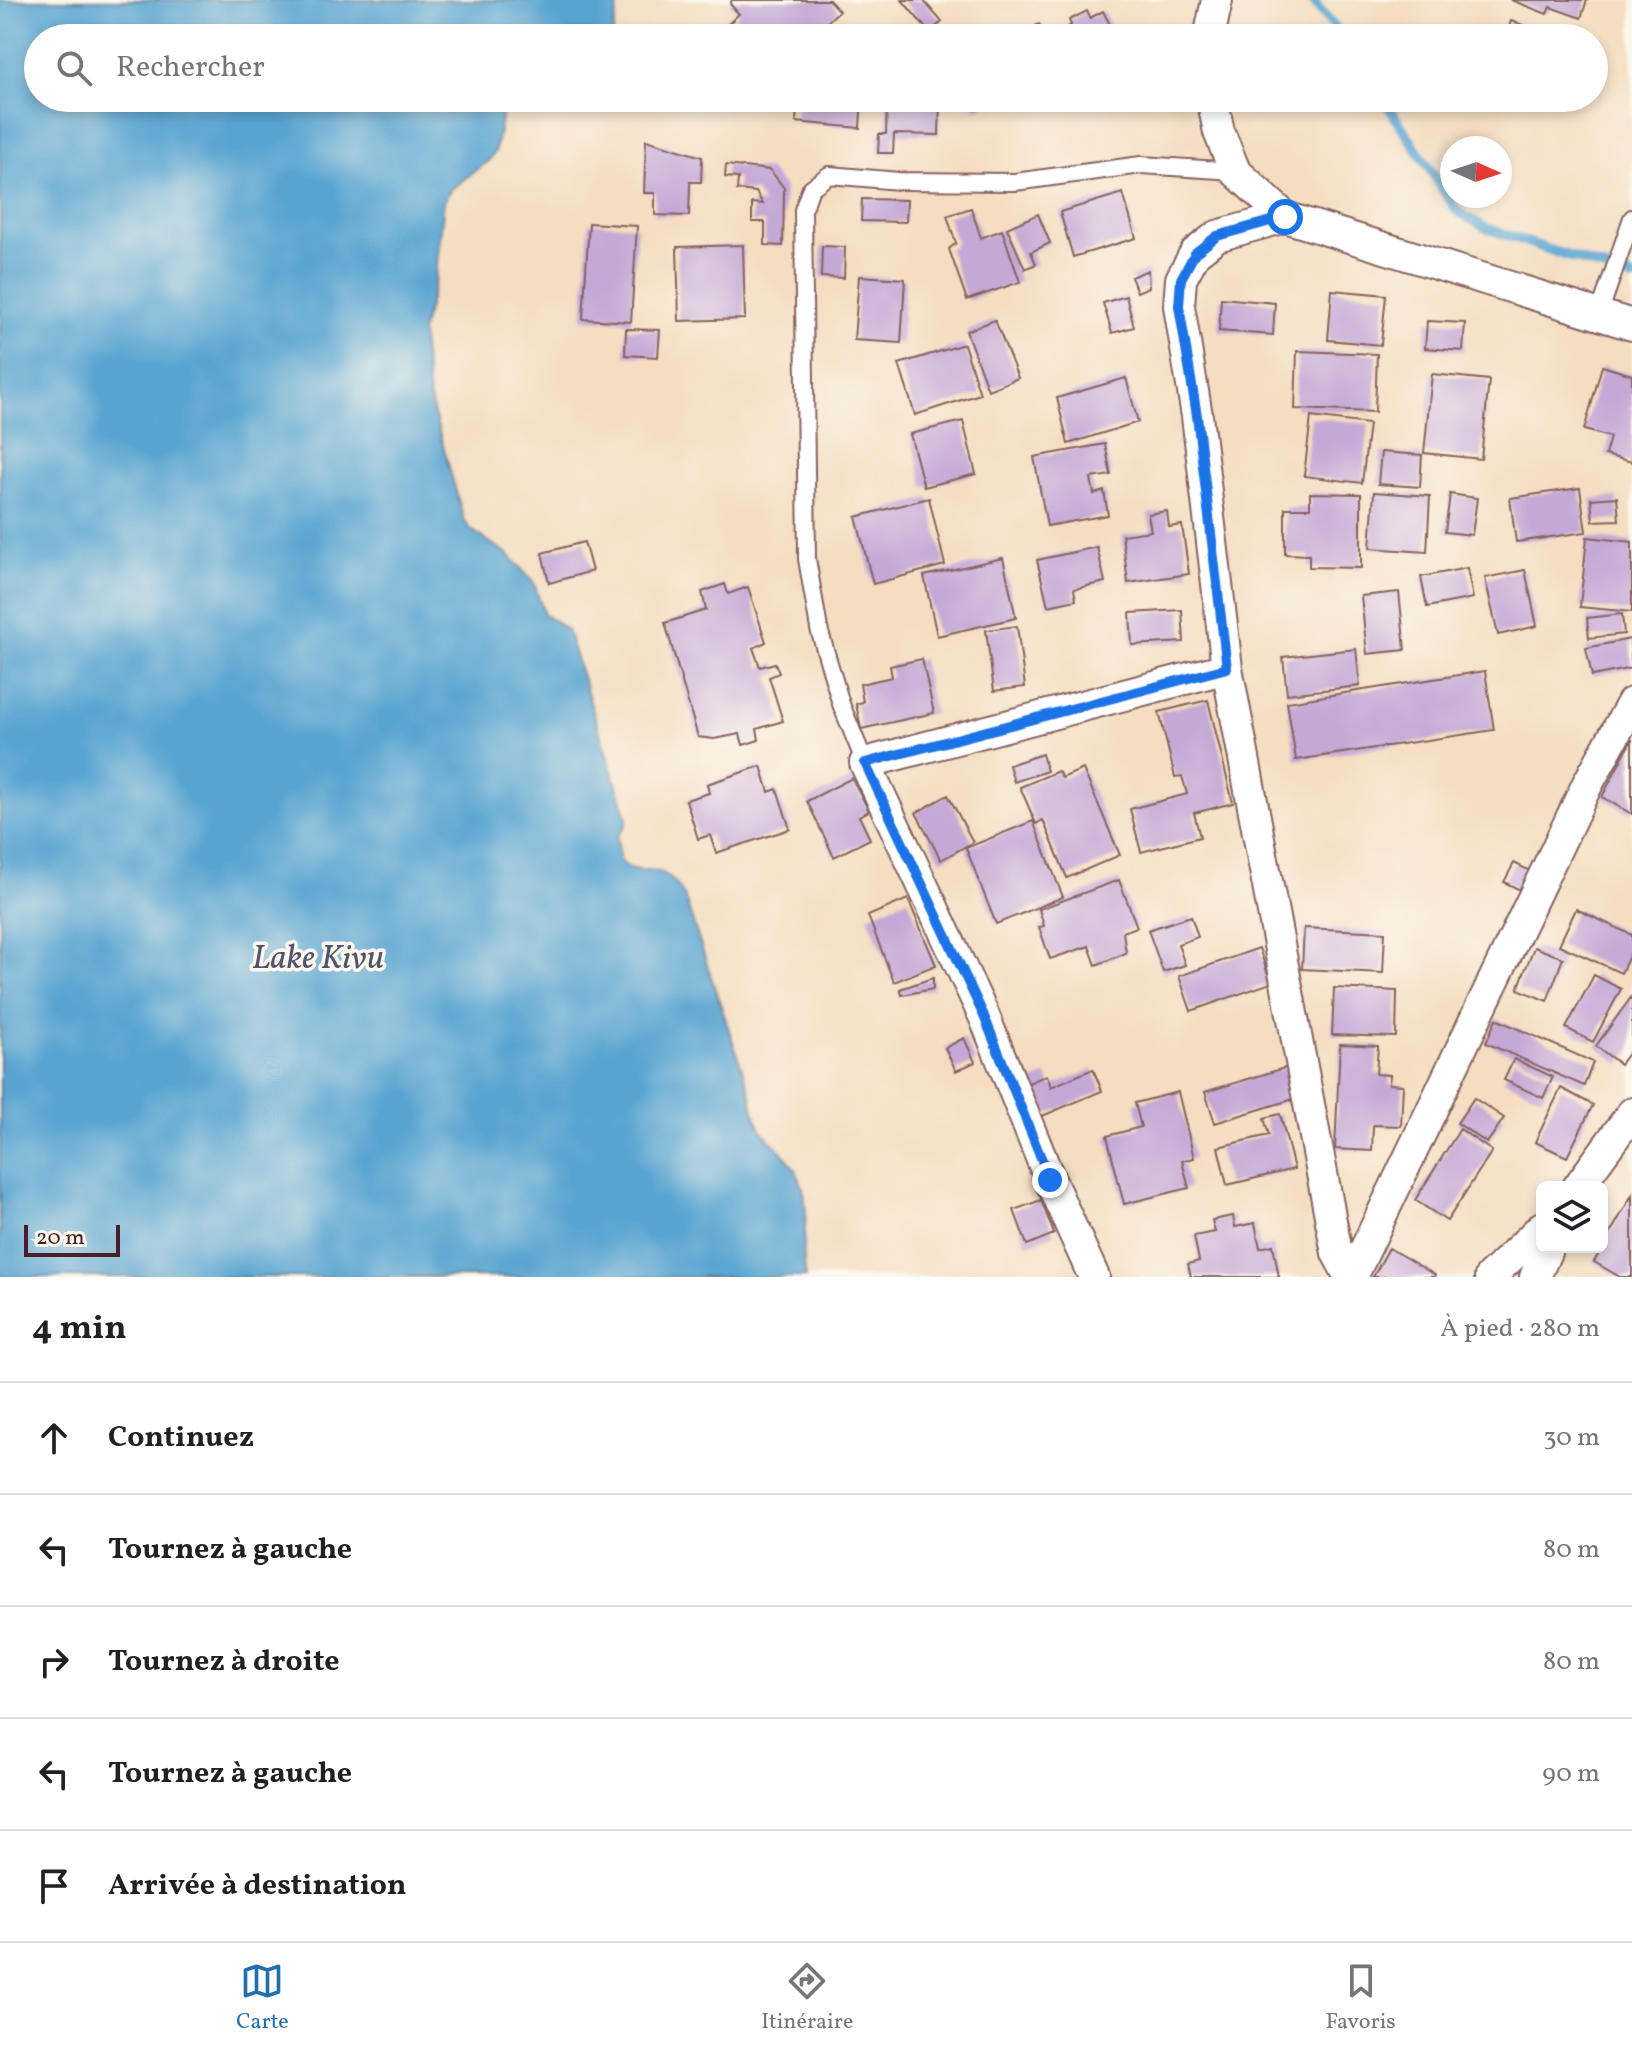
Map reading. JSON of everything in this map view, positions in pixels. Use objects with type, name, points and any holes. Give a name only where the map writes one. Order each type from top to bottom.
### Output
[{"type":"street","points":[[1212,24],[1217,0]]},
{"type":"street","points":[[1215,112],[1219,132],[1235,171],[1285,217],[1632,325]]},
{"type":"street","points":[[1285,217],[1217,236],[1195,253],[1181,279],[1179,306],[1197,416],[1227,668],[1337,1253],[1351,1277]]},
{"type":"street","points":[[1094,1277],[1050,1180],[984,1016],[865,763],[1227,668]]},
{"type":"street","points":[[1351,1277],[1587,785],[1632,703]]},
{"type":"street","points":[[1582,1181],[1632,1113]]},
{"type":"street","points":[[1490,1277],[1536,1233]]},
{"type":"street","points":[[1535,1277],[1545,1253]]},
{"type":"lane","points":[[865,763],[841,704],[819,629],[807,559],[803,210],[811,188],[829,175],[899,181],[1015,182],[1141,165],[1235,171]]},
{"type":"lane","points":[[1599,314],[1632,218]]},
{"type":"water","name":"Lake Kivu","points":[[0,0],[619,0],[615,24],[24,24],[24,112],[502,112],[495,152],[450,190],[444,202],[435,283],[421,331],[429,396],[464,520],[470,529],[509,555],[534,583],[544,614],[567,630],[627,817],[626,825],[617,837],[620,860],[634,869],[658,871],[666,875],[684,896],[758,1124],[790,1161],[802,1186],[806,1212],[806,1277],[0,1277]]},
{"type":"building","points":[[732,0],[829,0],[839,11],[825,24],[728,24],[739,14],[730,4]]},
{"type":"building","points":[[902,0],[923,0],[942,22],[922,24]]},
{"type":"building","points":[[1511,0],[1587,0],[1581,18],[1550,7],[1547,14]]},
{"type":"building","points":[[1087,11],[1090,18],[1103,11],[1110,24],[1071,24],[1069,20]]},
{"type":"building","points":[[797,112],[861,112],[860,128],[796,122]]},
{"type":"building","points":[[887,112],[940,112],[939,135],[894,134],[893,153],[878,153],[879,134],[886,134]]},
{"type":"building","points":[[646,140],[702,157],[701,182],[690,182],[689,216],[655,215],[655,193],[644,193]]},
{"type":"building","points":[[726,165],[770,170],[784,188],[783,246],[765,245],[765,222],[752,222],[752,203],[763,204],[756,192],[737,190],[738,178],[725,177]]},
{"type":"building","points":[[1123,193],[1136,238],[1073,257],[1060,212]]},
{"type":"building","points":[[862,199],[907,200],[906,222],[861,221]]},
{"type":"building","points":[[971,208],[981,238],[1002,230],[1020,282],[967,300],[949,249],[956,243],[947,216]]},
{"type":"building","points":[[1038,214],[1050,243],[1031,252],[1036,264],[1025,269],[1007,228]]},
{"type":"building","points":[[589,223],[637,226],[631,322],[583,319]]},
{"type":"building","points":[[743,245],[745,319],[679,321],[677,247]]},
{"type":"building","points":[[822,246],[845,247],[844,278],[821,277]]},
{"type":"building","points":[[1148,270],[1149,287],[1137,292],[1131,277]]},
{"type":"building","points":[[859,276],[905,279],[901,343],[854,340]]},
{"type":"building","points":[[1332,290],[1386,295],[1381,345],[1328,340]]},
{"type":"building","points":[[1126,296],[1134,327],[1112,333],[1103,303]]},
{"type":"building","points":[[1221,298],[1275,303],[1273,335],[1219,331]]},
{"type":"building","points":[[995,320],[1018,378],[988,390],[966,331]]},
{"type":"building","points":[[1427,321],[1465,323],[1463,351],[1425,348]]},
{"type":"building","points":[[626,329],[660,330],[658,357],[625,355]]},
{"type":"building","points":[[964,344],[980,394],[915,415],[899,364]]},
{"type":"building","points":[[1297,351],[1377,354],[1375,412],[1295,409]]},
{"type":"building","points":[[1602,366],[1632,375],[1632,462],[1605,455],[1610,437],[1584,430]]},
{"type":"building","points":[[1432,374],[1489,380],[1481,459],[1424,453]]},
{"type":"building","points":[[1126,378],[1138,422],[1068,444],[1057,398]]},
{"type":"building","points":[[1311,417],[1369,424],[1362,483],[1304,476]]},
{"type":"building","points":[[963,421],[976,474],[924,487],[910,434]]},
{"type":"building","points":[[1105,444],[1111,475],[1091,478],[1094,494],[1104,491],[1108,515],[1047,526],[1034,457]]},
{"type":"building","points":[[1381,452],[1422,455],[1420,487],[1378,484]]},
{"type":"building","points":[[1580,488],[1586,532],[1516,542],[1510,498]]},
{"type":"building","points":[[1374,492],[1430,496],[1427,552],[1370,548]]},
{"type":"building","points":[[1310,493],[1361,494],[1361,568],[1309,567],[1309,555],[1285,554],[1285,508],[1310,508]]},
{"type":"building","points":[[1450,494],[1477,498],[1472,535],[1445,532]]},
{"type":"building","points":[[1617,497],[1619,520],[1593,521],[1591,499]]},
{"type":"building","points":[[929,498],[945,565],[873,584],[856,517]]},
{"type":"building","points":[[1167,511],[1169,527],[1182,525],[1189,574],[1128,583],[1122,535],[1151,531],[1148,514]]},
{"type":"building","points":[[1587,537],[1632,542],[1632,612],[1580,607]]},
{"type":"building","points":[[584,542],[592,571],[549,583],[542,553]]},
{"type":"building","points":[[1097,547],[1105,582],[1074,589],[1076,600],[1048,606],[1037,560]]},
{"type":"building","points":[[1003,558],[1016,618],[937,636],[924,576]]},
{"type":"building","points":[[1467,568],[1473,598],[1427,607],[1421,577]]},
{"type":"building","points":[[1525,570],[1537,626],[1498,635],[1485,578]]},
{"type":"building","points":[[725,584],[728,594],[748,587],[766,642],[753,648],[760,667],[775,663],[779,673],[769,677],[783,721],[757,729],[759,740],[743,745],[740,734],[714,739],[698,737],[665,623],[706,610],[702,592]]},
{"type":"building","points":[[1399,592],[1405,650],[1367,654],[1361,596]]},
{"type":"building","points":[[1182,610],[1184,642],[1132,645],[1130,613]]},
{"type":"building","points":[[1622,614],[1624,634],[1589,638],[1587,618]]},
{"type":"building","points":[[1017,626],[1025,687],[994,691],[986,630]]},
{"type":"building","points":[[1630,639],[1632,668],[1592,676],[1586,648]]},
{"type":"building","points":[[1356,649],[1360,686],[1287,694],[1283,657]]},
{"type":"building","points":[[922,659],[934,713],[861,729],[856,704],[863,702],[860,684],[892,677],[890,666]]},
{"type":"building","points":[[1485,671],[1494,730],[1296,760],[1287,702]]},
{"type":"building","points":[[1208,700],[1233,803],[1194,813],[1200,837],[1141,852],[1130,809],[1187,794],[1182,776],[1175,777],[1159,712]]},
{"type":"building","points":[[1632,739],[1632,814],[1602,797]]},
{"type":"building","points":[[1042,754],[1047,771],[1014,782],[1009,765]]},
{"type":"building","points":[[761,766],[769,792],[777,789],[790,829],[716,853],[710,835],[698,839],[686,800],[709,793],[707,784]]},
{"type":"building","points":[[1083,769],[1120,855],[1067,878],[1043,820],[1036,824],[1020,787],[1058,771],[1062,778]]},
{"type":"building","points":[[852,778],[869,811],[859,816],[870,839],[834,857],[807,801]]},
{"type":"building","points":[[948,795],[973,842],[941,860],[916,813]]},
{"type":"building","points":[[1033,821],[1063,897],[996,924],[966,848]]},
{"type":"building","points":[[1514,863],[1540,876],[1530,895],[1504,882]]},
{"type":"building","points":[[1119,880],[1137,927],[1123,932],[1126,953],[1096,965],[1089,946],[1050,959],[1039,927],[1044,926],[1039,909]]},
{"type":"building","points":[[908,899],[936,965],[894,982],[868,916]]},
{"type":"building","points":[[1576,909],[1632,935],[1632,950],[1621,973],[1559,945]]},
{"type":"building","points":[[1191,916],[1198,937],[1178,944],[1185,965],[1163,972],[1148,930]]},
{"type":"building","points":[[1304,928],[1385,932],[1383,973],[1302,969]]},
{"type":"building","points":[[1534,947],[1563,958],[1547,1001],[1518,989]]},
{"type":"building","points":[[1259,948],[1271,983],[1191,1011],[1179,976]]},
{"type":"building","points":[[1594,975],[1621,989],[1593,1042],[1566,1028]]},
{"type":"building","points":[[933,978],[933,989],[902,995],[900,989]]},
{"type":"building","points":[[1334,988],[1397,991],[1396,1037],[1332,1035]]},
{"type":"building","points":[[1632,996],[1632,1048],[1620,1064],[1596,1046]]},
{"type":"building","points":[[1496,1019],[1593,1062],[1584,1086],[1486,1043]]},
{"type":"building","points":[[964,1038],[975,1062],[956,1071],[945,1048]]},
{"type":"building","points":[[1340,1044],[1378,1046],[1376,1074],[1390,1075],[1389,1084],[1403,1085],[1401,1126],[1373,1125],[1372,1151],[1335,1149]]},
{"type":"building","points":[[1514,1059],[1553,1077],[1543,1098],[1504,1080]]},
{"type":"building","points":[[1288,1067],[1297,1098],[1215,1123],[1205,1092]]},
{"type":"building","points":[[1093,1069],[1102,1091],[1040,1117],[1026,1084],[1047,1075],[1051,1087]]},
{"type":"building","points":[[1561,1088],[1593,1105],[1567,1157],[1535,1142]]},
{"type":"building","points":[[1178,1092],[1194,1158],[1182,1161],[1189,1188],[1124,1204],[1107,1136],[1141,1127],[1135,1103]]},
{"type":"building","points":[[1474,1098],[1504,1118],[1487,1143],[1457,1123]]},
{"type":"building","points":[[1280,1114],[1294,1169],[1227,1185],[1218,1147],[1269,1135],[1264,1118]]},
{"type":"building","points":[[1460,1129],[1492,1151],[1447,1221],[1415,1200]]},
{"type":"building","points":[[1632,1195],[1632,1277],[1620,1277],[1594,1262],[1599,1253],[1608,1253],[1608,1237]]},
{"type":"building","points":[[1041,1200],[1054,1234],[1027,1245],[1014,1210]]},
{"type":"building","points":[[1233,1216],[1235,1227],[1255,1223],[1260,1248],[1273,1245],[1279,1277],[1191,1277],[1188,1264],[1199,1261],[1194,1236],[1215,1232],[1212,1220]]},
{"type":"building","points":[[1389,1248],[1435,1275],[1435,1277],[1373,1277]]},
{"type":"waterway","points":[[1312,0],[1332,24]]},
{"type":"waterway","points":[[1392,112],[1457,211],[1486,228],[1632,278]]},
{"type":"route","points":[[1050,1180],[984,1016],[865,763],[1227,668],[1197,416],[1179,306],[1181,279],[1195,253],[1217,236],[1285,217]]}]
